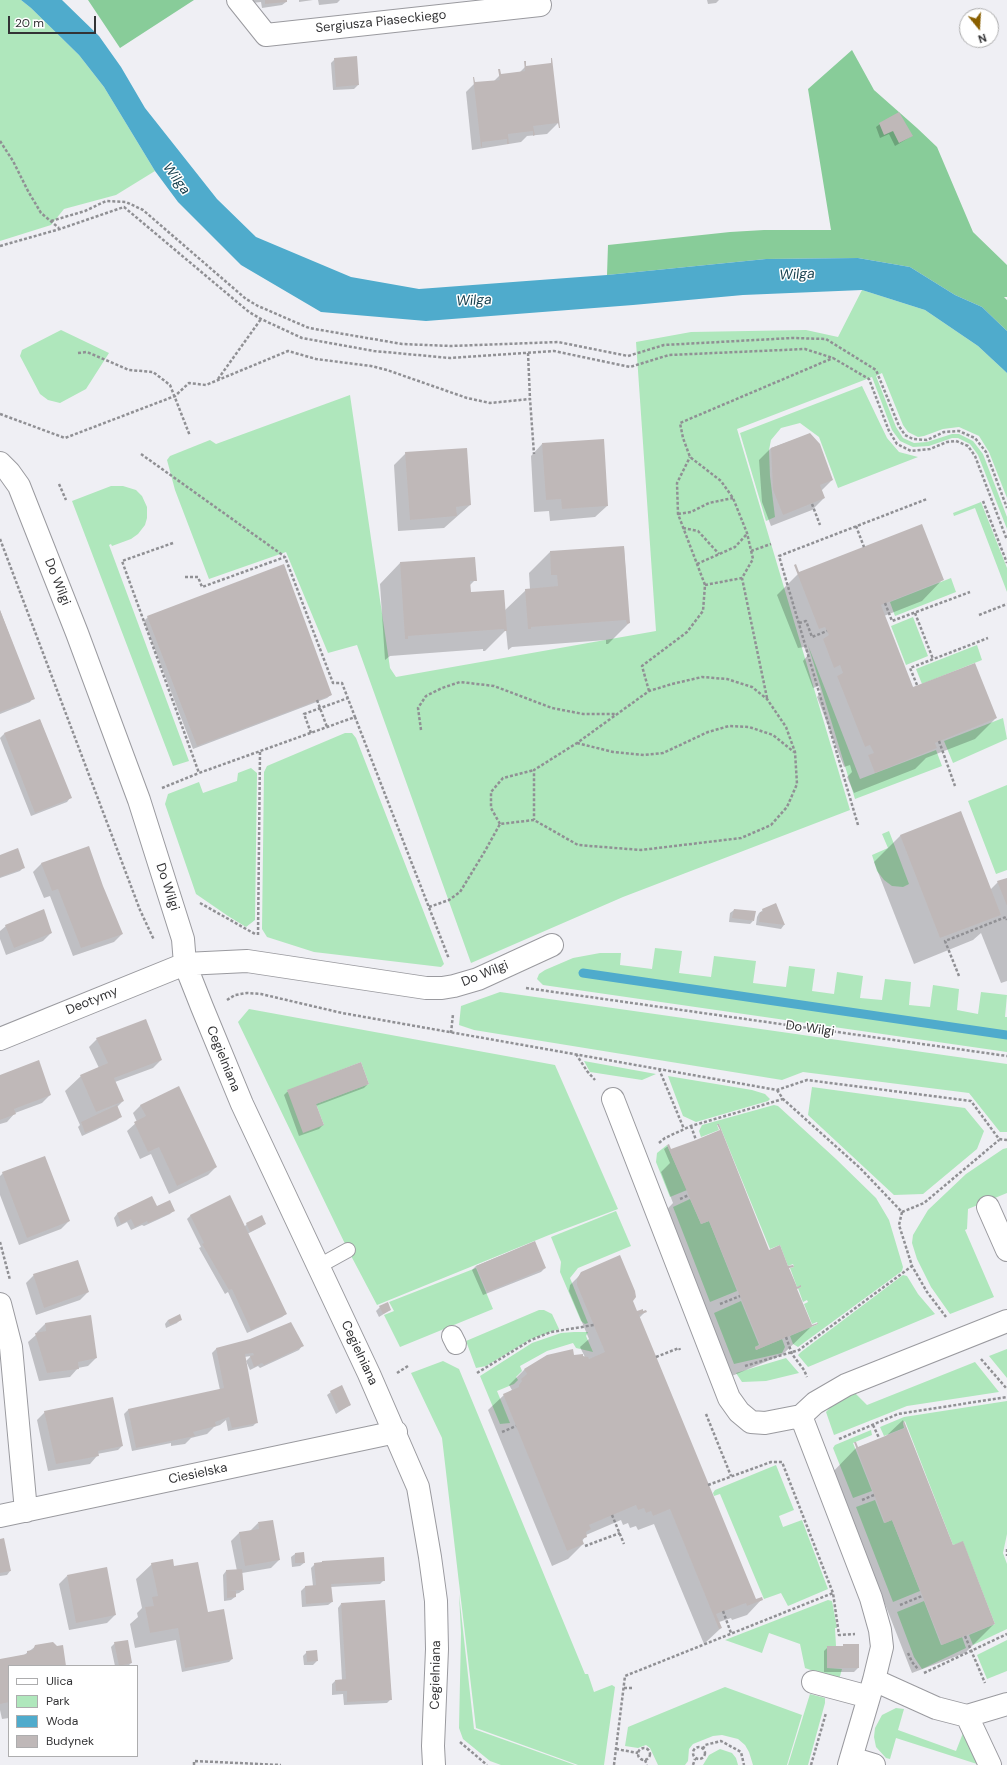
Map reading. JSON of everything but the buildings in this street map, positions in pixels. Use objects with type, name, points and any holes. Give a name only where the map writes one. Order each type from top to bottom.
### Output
[{"type":"street","name":"Sergiusza Piaseckiego","points":[[238,0],[266,35],[540,5]]},
{"type":"street","name":"Do Wilgi","points":[[0,463],[9,472],[19,486],[77,632],[139,800],[183,939],[185,964],[247,961],[426,988],[442,988],[478,979],[552,945]]},
{"type":"street","name":"Deotymy","points":[[0,1039],[185,964]]},
{"type":"street","name":"Cegielniana","points":[[185,964],[242,1104],[396,1432],[418,1487],[435,1593],[437,1649],[433,1746],[434,1765]]},
{"type":"street","points":[[613,1099],[724,1389],[739,1412],[751,1422],[766,1423],[801,1416],[815,1403],[846,1385],[1007,1321]]},
{"type":"street","points":[[988,1208],[1007,1250]]},
{"type":"street","points":[[6,1295],[26,1511]]},
{"type":"street","points":[[801,1416],[871,1598],[880,1630],[882,1647],[872,1688],[850,1762],[874,1765]]},
{"type":"street","name":"Ciesielska","points":[[0,1516],[396,1432]]},
{"type":"street","points":[[823,1684],[872,1688],[967,1716],[1007,1704]]},
{"type":"street","points":[[967,1716],[990,1765]]},
{"type":"lane","points":[[319,1266],[348,1250]]},
{"type":"path","points":[[0,141],[13,161],[41,213],[60,229]]},
{"type":"path","points":[[51,221],[85,211],[106,201],[126,202],[143,210],[246,298],[275,314],[309,328],[402,344],[451,346],[558,342],[628,356],[664,345],[792,338],[826,339],[876,370],[899,426],[905,435],[913,439],[927,440],[944,432],[959,431],[975,438],[986,452],[1007,508]]},
{"type":"path","points":[[0,246],[60,229],[124,207],[249,312],[261,320],[302,338],[381,352],[450,358],[554,351],[630,367],[669,355],[805,349],[833,358],[869,379],[889,431],[897,444],[911,451],[930,450],[947,442],[956,441],[968,446],[975,456],[1007,540]]},
{"type":"path","points":[[218,380],[261,320]]},
{"type":"path","points":[[0,414],[65,438],[175,396],[189,383],[206,385],[288,351],[316,359],[371,366],[387,370],[467,398],[490,403],[530,399]]},
{"type":"path","points":[[78,353],[87,352],[129,370],[153,372],[170,385],[190,436]]},
{"type":"path","points":[[528,353],[534,454]]},
{"type":"path","points":[[767,699],[742,578],[753,559],[747,533],[733,498],[721,481],[690,457],[683,438],[680,423],[833,358]]},
{"type":"path","points":[[140,454],[285,557],[333,683],[342,683],[447,954]]},
{"type":"path","points":[[649,691],[642,666],[687,632],[703,611],[705,585],[678,514],[677,483],[690,457]]},
{"type":"path","points":[[60,484],[66,500]]},
{"type":"path","points":[[678,514],[690,512],[709,503],[733,498]]},
{"type":"path","points":[[858,825],[779,556],[927,499]]},
{"type":"path","points":[[983,501],[1007,563]]},
{"type":"path","points":[[812,504],[820,525]]},
{"type":"path","points":[[856,526],[864,547]]},
{"type":"path","points":[[683,528],[698,531],[719,554]]},
{"type":"path","points":[[697,564],[735,547],[747,533]]},
{"type":"path","points":[[0,539],[140,910],[156,945]]},
{"type":"path","points":[[172,543],[122,561],[199,773]]},
{"type":"path","points":[[751,551],[771,544]]},
{"type":"path","points":[[184,577],[198,577],[202,587],[285,557]]},
{"type":"path","points":[[705,585],[742,578]]},
{"type":"path","points":[[885,603],[892,621],[970,592]]},
{"type":"path","points":[[979,615],[1007,604]]},
{"type":"path","points":[[915,613],[933,659]]},
{"type":"path","points":[[799,623],[806,621],[812,637],[827,631]]},
{"type":"path","points":[[917,685],[910,668],[988,638]]},
{"type":"path","points":[[702,678],[726,679],[752,687],[767,699],[786,727],[795,752],[797,784],[787,807],[771,825],[741,838],[641,850],[578,845],[534,820],[500,824],[491,808],[491,792],[503,778],[534,770],[578,743],[649,691],[672,684],[702,678]]},
{"type":"path","points":[[421,730],[418,708],[426,696],[442,688],[460,682],[494,686],[552,708],[583,714],[618,714]]},
{"type":"path","points":[[311,733],[304,714],[348,698]]},
{"type":"path","points":[[318,700],[327,728]]},
{"type":"path","points":[[156,791],[177,781],[355,717]]},
{"type":"path","points":[[578,743],[613,752],[644,755],[663,753],[708,732],[729,726],[749,727],[773,735],[795,752]]},
{"type":"path","points":[[939,741],[956,786]]},
{"type":"path","points":[[256,934],[260,752]]},
{"type":"path","points":[[534,770],[534,820]]},
{"type":"path","points":[[429,907],[449,900],[460,892],[486,851],[500,824]]},
{"type":"path","points":[[198,902],[244,929],[261,937]]},
{"type":"path","points":[[959,976],[945,941],[1006,917],[1007,920]]},
{"type":"path","name":"Do Wilgi","points":[[543,990],[1007,1056]]},
{"type":"path","points":[[261,994],[342,1013],[777,1090],[807,1080],[971,1101],[999,1139],[1007,1140]]},
{"type":"path","points":[[576,1054],[587,1071],[613,1099]]},
{"type":"path","points":[[659,1069],[684,1129]]},
{"type":"path","points":[[777,1090],[783,1099],[860,1168],[902,1212]]},
{"type":"path","points":[[636,1160],[649,1156],[651,1149],[665,1138],[684,1129],[783,1099]]},
{"type":"path","points":[[692,1126],[696,1140]]},
{"type":"path","points":[[902,1212],[924,1202],[999,1139]]},
{"type":"path","points":[[902,1212],[899,1225],[912,1266],[927,1292],[963,1338],[1007,1389]]},
{"type":"path","points":[[0,1242],[6,1295]]},
{"type":"path","points":[[724,1389],[738,1384],[730,1370],[792,1354],[799,1350],[912,1266]]},
{"type":"path","points":[[714,1307],[740,1296]]},
{"type":"path","points":[[478,1373],[531,1340],[551,1332],[594,1325]]},
{"type":"path","points":[[786,1337],[792,1354],[804,1370]]},
{"type":"path","points":[[656,1357],[679,1348],[682,1355]]},
{"type":"path","points":[[838,1440],[898,1414],[1007,1397]]},
{"type":"path","points":[[705,1412],[731,1476]]},
{"type":"path","points":[[873,1425],[879,1438]]},
{"type":"path","points":[[502,1432],[516,1426]]},
{"type":"path","points":[[708,1484],[771,1462],[782,1462],[833,1593],[839,1635]]},
{"type":"path","points":[[612,1515],[624,1544]]},
{"type":"path","points":[[585,1546],[620,1533]]},
{"type":"path","points":[[1007,1549],[1007,1556]]},
{"type":"path","points":[[614,1765],[625,1676],[833,1593]]},
{"type":"path","points":[[897,1606],[922,1596]]},
{"type":"path","points":[[723,1611],[731,1633]]},
{"type":"path","points":[[907,1650],[912,1662],[922,1674],[1007,1634]]},
{"type":"path","points":[[811,1765],[823,1684]]},
{"type":"path","points":[[624,1688],[633,1688]]},
{"type":"path","points":[[703,1749],[705,1745],[721,1741],[741,1752],[744,1765]]},
{"type":"path","points":[[696,1759],[692,1754],[693,1750],[697,1747],[703,1749]]},
{"type":"path","points":[[616,1749],[638,1754],[640,1758],[645,1760],[647,1765]]},
{"type":"path","points":[[638,1754],[639,1749],[649,1749],[650,1757],[645,1760]]},
{"type":"path","points":[[696,1759],[700,1760],[704,1757],[705,1752],[703,1749]]},
{"type":"path","points":[[693,1765],[696,1759]]},
{"type":"path","points":[[194,1765],[194,1760],[281,1765]]},
{"type":"green space","points":[[0,0],[21,0],[79,55],[104,87],[155,171],[116,195],[64,209],[51,225],[0,241]]},
{"type":"green space","points":[[88,0],[194,0],[120,48]]},
{"type":"green space","points":[[852,50],[874,90],[937,147],[973,232],[1007,265],[1007,297],[1004,297],[1007,300],[1007,331],[982,307],[955,295],[910,267],[858,258],[766,259],[607,275],[608,245],[730,232],[764,230],[831,230],[808,89]]},
{"type":"green space","points":[[862,290],[925,310],[978,346],[1007,373],[1007,498],[989,452],[979,436],[959,427],[943,429],[918,437],[908,432],[903,425],[882,373],[876,376],[896,427],[903,438],[914,443],[927,442],[952,434],[959,434],[973,441],[983,454],[1007,517],[1007,529],[978,455],[970,444],[958,438],[952,438],[929,446],[913,447],[900,441],[892,430],[872,377],[737,429],[850,810],[623,897],[471,963],[357,645],[328,653],[286,552],[209,579],[175,490],[167,460],[170,456],[210,440],[216,444],[350,395],[390,668],[396,677],[656,631],[636,342],[691,332],[806,330],[838,337]]},
{"type":"green space","points":[[61,330],[109,353],[86,389],[60,403],[48,400],[40,394],[20,356],[22,350]]},
{"type":"green space","points":[[862,386],[887,438],[899,452],[918,457],[838,488],[819,437],[800,423],[781,428],[771,440],[769,450],[770,476],[775,517],[766,521],[740,433]]},
{"type":"green space","points":[[111,486],[123,486],[136,490],[142,496],[147,507],[147,518],[145,525],[138,534],[131,539],[112,546],[111,544],[109,545],[189,761],[173,766],[72,501]]},
{"type":"green space","points":[[981,502],[1007,568],[1007,592],[975,508],[954,516],[953,513]]},
{"type":"green space","points":[[951,578],[956,592],[895,616],[890,602]]},
{"type":"green space","points":[[913,617],[928,656],[906,665],[891,626]]},
{"type":"green space","points":[[808,645],[860,779],[936,750],[942,766],[855,799]]},
{"type":"green space","points":[[977,645],[982,660],[922,684],[916,669]]},
{"type":"green space","points":[[1003,718],[1007,739],[953,763],[944,741]]},
{"type":"green space","points":[[345,733],[352,733],[356,738],[444,964],[441,967],[314,952],[267,937],[262,929],[264,772],[267,766]]},
{"type":"green space","points":[[251,768],[257,773],[255,920],[246,927],[196,894],[165,804],[168,794],[199,782],[203,793],[237,781],[238,773]]},
{"type":"green space","points":[[1007,785],[1007,870],[996,874],[968,801]]},
{"type":"green space","points":[[889,831],[909,884],[903,887],[892,886],[884,880],[877,871],[872,855],[888,848],[882,834]]},
{"type":"green space","points":[[655,948],[682,951],[679,973],[711,977],[714,956],[756,961],[753,983],[786,987],[789,966],[815,969],[812,991],[834,994],[837,972],[863,976],[860,998],[882,1000],[885,979],[911,982],[909,1005],[930,1007],[933,985],[959,989],[957,1010],[978,1014],[981,992],[1007,995],[1005,1017],[1007,1017],[1007,1052],[543,985],[537,979],[539,974],[545,970],[573,958],[600,953],[621,953],[620,965],[652,969]]},
{"type":"green space","points":[[500,992],[1007,1064],[1007,1132],[1000,1132],[969,1093],[803,1072],[782,1080],[474,1030],[459,1025],[461,1006]]},
{"type":"green space","points":[[249,1009],[555,1065],[618,1209],[549,1235],[377,1305],[348,1250],[238,1022]],"holes":[[[361,1062],[369,1084],[316,1104],[324,1125],[287,1091]]]},
{"type":"green space","points":[[584,1061],[656,1074],[642,1080],[590,1072]]},
{"type":"green space","points":[[668,1076],[752,1090],[765,1094],[770,1099],[768,1101],[696,1122],[683,1116]]},
{"type":"green space","points":[[812,1087],[965,1108],[984,1131],[977,1149],[923,1194],[894,1195],[808,1115]]},
{"type":"green space","points":[[774,1105],[778,1106],[876,1198],[889,1220],[903,1267],[902,1271],[798,1347],[793,1344],[790,1336],[818,1324],[817,1322],[812,1324],[804,1304],[808,1302],[807,1300],[803,1302],[798,1288],[801,1286],[797,1287],[790,1268],[794,1267],[793,1264],[788,1266],[780,1245],[770,1249],[719,1124],[717,1125],[719,1130],[701,1137],[699,1131],[702,1125]]},
{"type":"green space","points":[[667,1145],[687,1190],[670,1197],[656,1162],[657,1153]]},
{"type":"green space","points":[[1007,1148],[1007,1193],[968,1209],[967,1229],[965,1230],[994,1297],[950,1314],[931,1287],[917,1259],[912,1243],[913,1235],[928,1210],[966,1174],[1003,1149]]},
{"type":"green space","points":[[690,1199],[701,1224],[709,1221],[737,1291],[710,1302],[673,1207]]},
{"type":"green space","points":[[616,1211],[631,1246],[578,1268],[570,1278],[588,1323],[585,1324],[581,1321],[560,1272],[561,1262],[551,1237]]},
{"type":"green space","points":[[476,1268],[493,1309],[400,1347],[384,1315],[394,1311],[389,1302]]},
{"type":"green space","points":[[903,1275],[907,1276],[918,1294],[935,1314],[808,1367],[798,1355],[801,1352]]},
{"type":"green space","points":[[741,1301],[759,1345],[755,1347],[756,1350],[782,1339],[785,1347],[782,1353],[734,1364],[714,1313]]},
{"type":"green space","points":[[539,1310],[544,1310],[552,1314],[559,1329],[531,1339],[486,1366],[476,1368],[466,1341]]},
{"type":"green space","points":[[588,1332],[586,1336],[593,1352],[576,1348],[573,1343],[547,1351],[520,1366],[522,1371],[516,1377],[518,1380],[514,1384],[497,1391],[510,1423],[500,1424],[480,1376],[532,1343],[561,1333]]},
{"type":"green space","points":[[1007,1349],[1007,1378],[989,1356]]},
{"type":"green space","points":[[786,1358],[799,1373],[766,1381],[742,1382],[736,1373]]},
{"type":"green space","points":[[443,1361],[459,1369],[585,1674],[588,1674],[594,1692],[612,1685],[615,1687],[604,1765],[578,1765],[476,1728],[442,1438],[411,1373]]},
{"type":"green space","points":[[975,1362],[999,1392],[907,1406],[834,1435],[826,1412],[836,1401],[853,1391],[867,1405]]},
{"type":"green space","points":[[1007,1401],[1007,1534],[1003,1553],[1007,1564],[1007,1629],[973,1645],[969,1635],[995,1624],[963,1542],[953,1545],[905,1421],[903,1423],[904,1428],[884,1436],[880,1427],[904,1417]]},
{"type":"green space","points":[[871,1430],[872,1435],[853,1443],[872,1491],[853,1498],[833,1448],[835,1445]]},
{"type":"green space","points":[[776,1465],[794,1510],[779,1516],[783,1527],[802,1520],[828,1589],[788,1606],[781,1593],[764,1599],[720,1494],[714,1496],[713,1493],[715,1490]]},
{"type":"green space","points":[[875,1500],[884,1523],[892,1520],[920,1591],[893,1602],[856,1507]]},
{"type":"green space","points":[[459,1594],[474,1729],[575,1765],[501,1765],[490,1761],[463,1739],[459,1728],[461,1633]]},
{"type":"green space","points":[[828,1600],[832,1601],[837,1628],[835,1628],[836,1646],[827,1646],[827,1668],[842,1669],[839,1680],[805,1668],[800,1644],[769,1633],[762,1653],[725,1640]]},
{"type":"green space","points":[[924,1601],[941,1645],[962,1637],[966,1648],[922,1669],[914,1657],[897,1612]]},
{"type":"green space","points":[[1007,1640],[1007,1671],[987,1679],[977,1655]]},
{"type":"green space","points":[[725,1687],[802,1715],[787,1765],[753,1765],[745,1745],[738,1739],[722,1735],[713,1736],[693,1744],[689,1749],[688,1761],[685,1765],[658,1765],[650,1748],[646,1745],[638,1748],[625,1746],[628,1727]]},
{"type":"green space","points":[[810,1694],[825,1698],[825,1703],[808,1765],[788,1765]]},
{"type":"green space","points":[[896,1708],[904,1709],[898,1730],[956,1751],[963,1733],[969,1742],[977,1764],[896,1738],[890,1759],[886,1758],[876,1747],[874,1737],[875,1728],[882,1715]]},
{"type":"green space","points":[[720,1749],[732,1753],[736,1758],[738,1765],[703,1765],[709,1755]]},
{"type":"water","name":"Wilga","points":[[21,0],[62,0],[99,36],[121,67],[145,108],[217,199],[256,237],[351,277],[419,289],[607,275],[766,259],[858,258],[910,267],[955,295],[982,307],[1007,331],[1007,373],[978,346],[925,310],[862,290],[743,295],[426,321],[321,312],[241,265],[178,202],[155,171],[104,87],[79,55]]},
{"type":"waterway","points":[[583,973],[1007,1035]]}]
